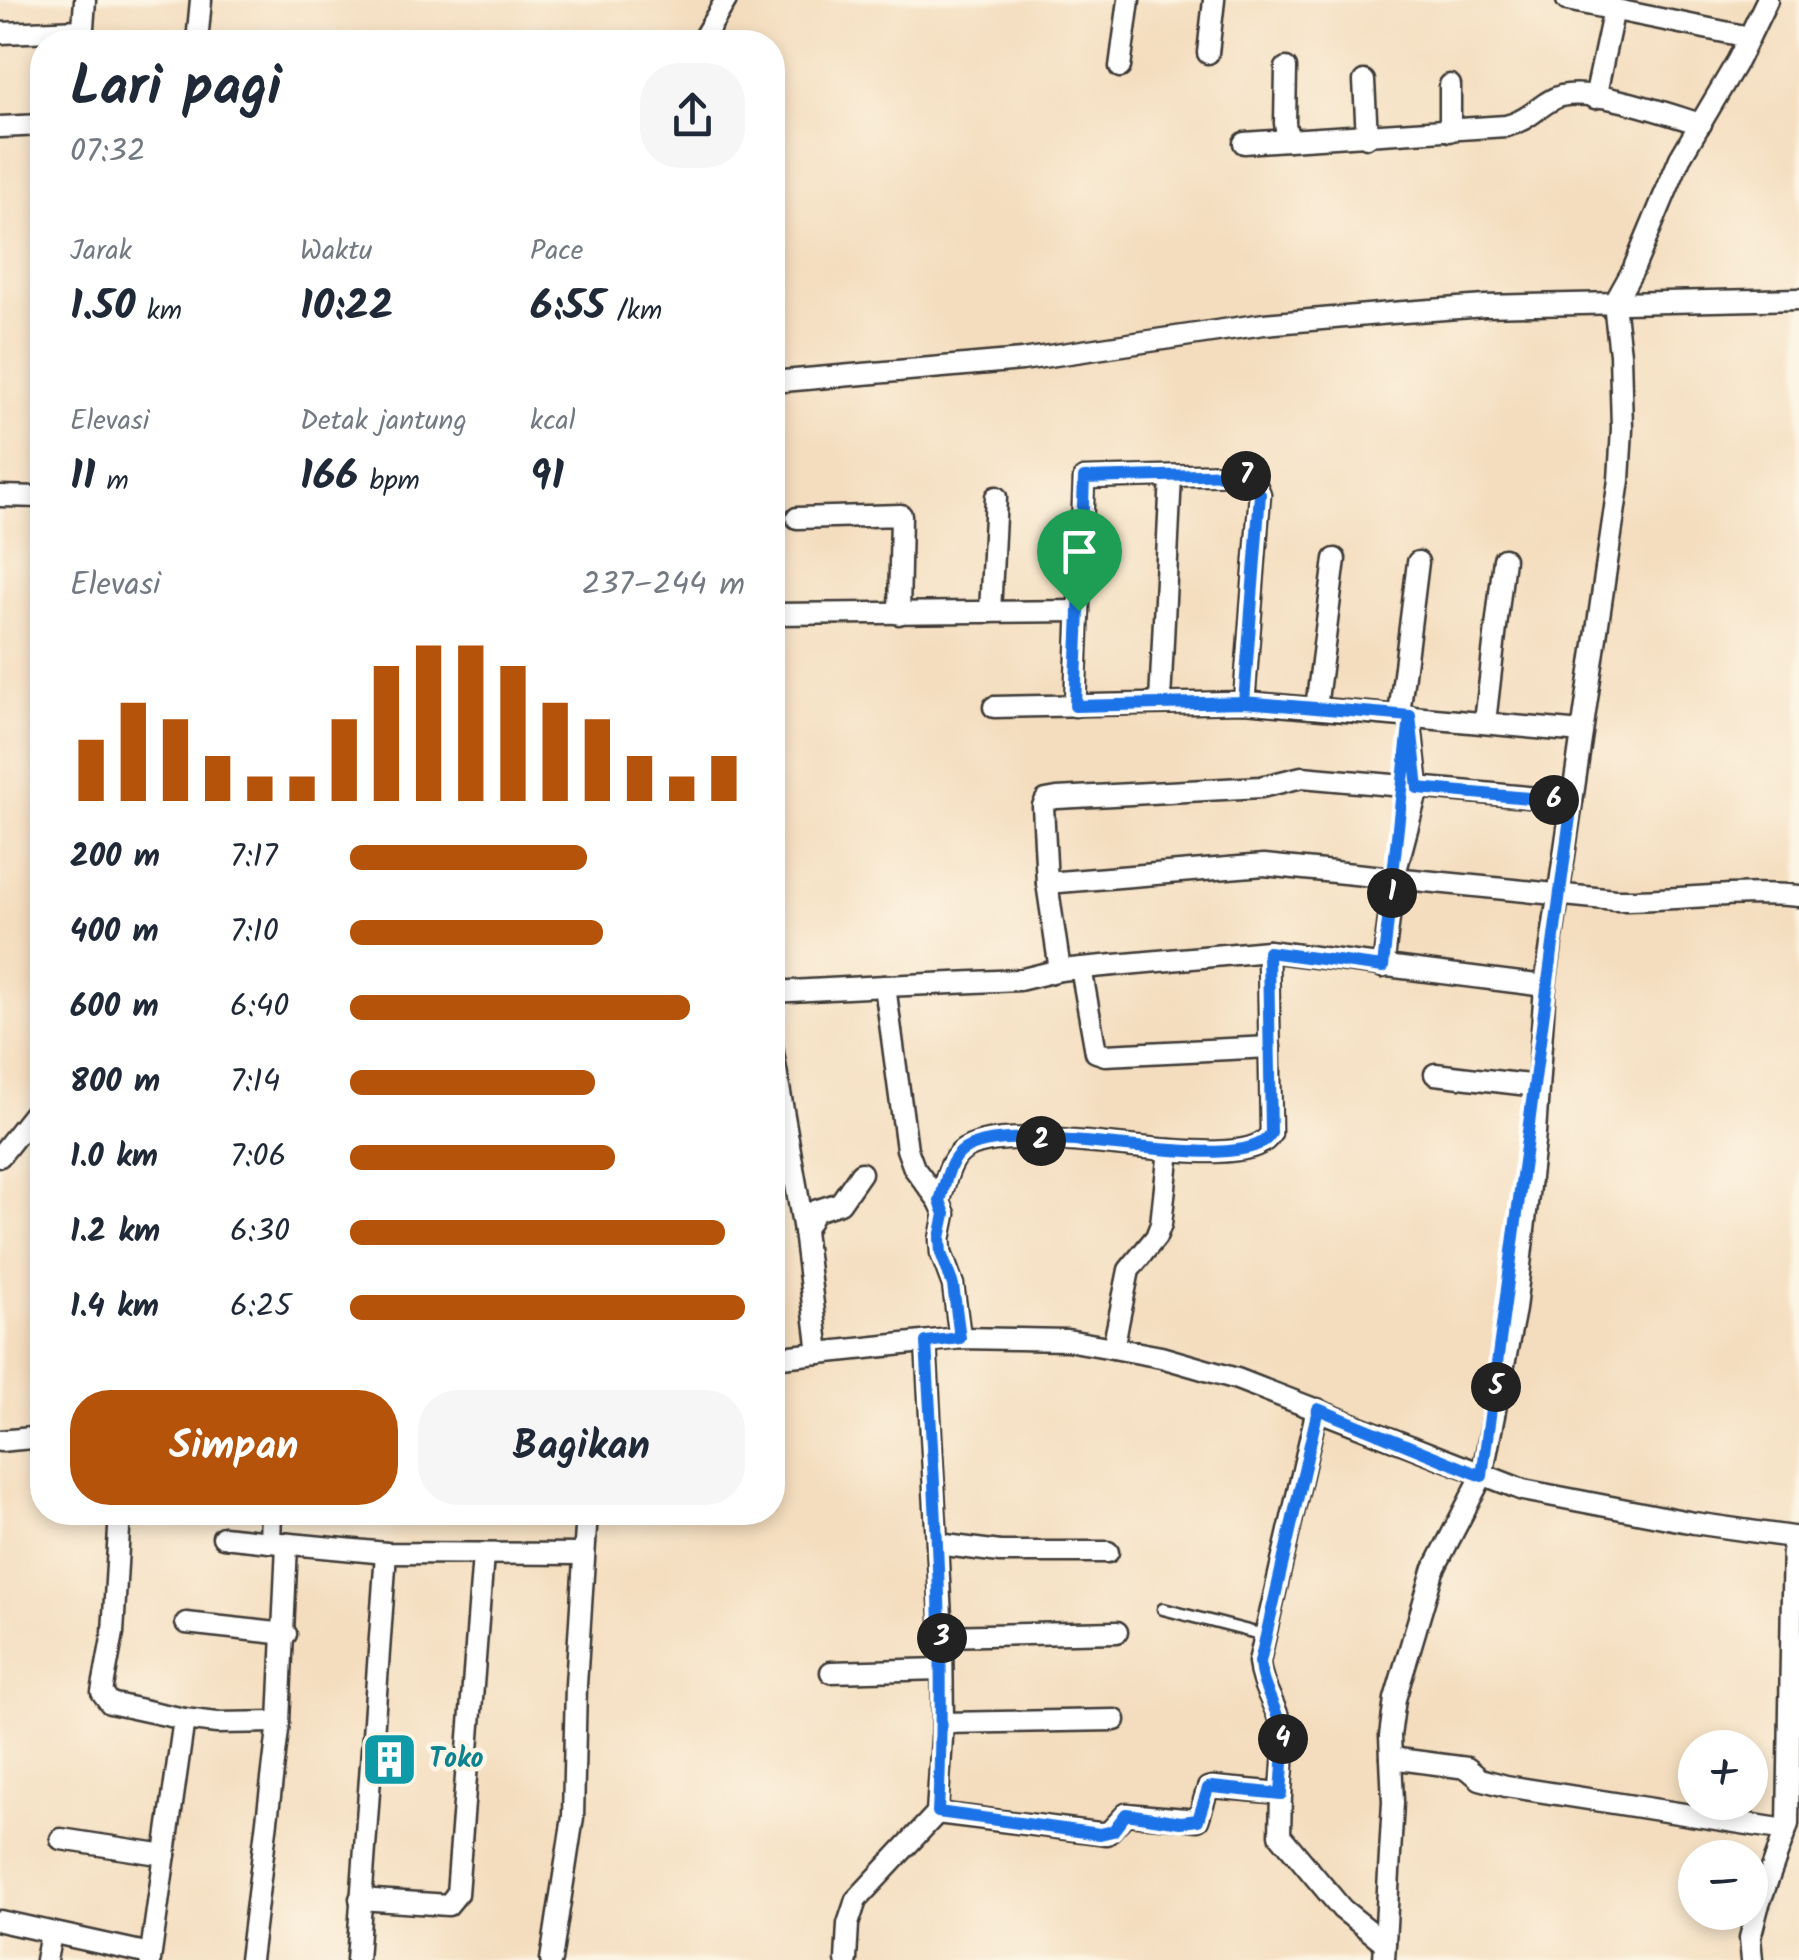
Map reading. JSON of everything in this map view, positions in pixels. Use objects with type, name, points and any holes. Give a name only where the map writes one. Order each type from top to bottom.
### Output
[{"type":"street","points":[[82,30],[85,0]]},
{"type":"street","points":[[198,30],[201,0]]},
{"type":"street","points":[[708,30],[726,0]]},
{"type":"street","points":[[1120,67],[1129,0]]},
{"type":"street","points":[[1208,53],[1214,0]]},
{"type":"street","points":[[1567,0],[1749,38]]},
{"type":"street","points":[[1482,1476],[1545,986],[1619,480],[1620,354],[1614,304],[1633,270],[1680,158],[1767,0]]},
{"type":"street","points":[[1595,98],[1614,9]]},
{"type":"street","points":[[0,33],[30,34]]},
{"type":"street","points":[[1286,68],[1284,123],[1288,140]]},
{"type":"street","points":[[1364,81],[1367,136]]},
{"type":"street","points":[[1450,85],[1450,131]]},
{"type":"street","points":[[1244,143],[1450,131],[1524,122],[1560,96],[1595,98],[1701,124]]},
{"type":"street","points":[[0,128],[30,126]]},
{"type":"street","points":[[785,381],[1022,360],[1264,324],[1485,306],[1799,299]]},
{"type":"street","points":[[1075,706],[1084,478],[1237,474],[1250,477],[1260,494],[1244,702]]},
{"type":"street","points":[[1160,702],[1170,476]]},
{"type":"street","points":[[0,496],[30,497]]},
{"type":"street","points":[[990,612],[996,498]]},
{"type":"street","points":[[796,518],[901,515],[899,614]]},
{"type":"street","points":[[1316,708],[1338,564]]},
{"type":"street","points":[[1485,722],[1507,564]]},
{"type":"street","points":[[1383,967],[1411,788],[1405,716],[1420,568]]},
{"type":"street","points":[[785,614],[1079,611]]},
{"type":"street","points":[[994,708],[1244,702],[1582,732]]},
{"type":"street","points":[[1270,1047],[1104,1055],[1096,1052],[1047,884],[1043,806],[1046,800],[1260,787],[1302,777],[1572,802]]},
{"type":"street","points":[[1047,884],[1264,865],[1650,900],[1752,894],[1799,896]]},
{"type":"street","points":[[785,991],[1019,980],[1070,969],[1268,952],[1545,986]]},
{"type":"street","points":[[940,1201],[954,1160],[964,1149],[978,1144],[1012,1138],[1168,1150],[1249,1149],[1267,1140],[1271,1133],[1268,952]]},
{"type":"street","points":[[885,986],[908,1149],[914,1168],[940,1201],[945,1214],[941,1253],[953,1285],[960,1338]]},
{"type":"street","points":[[1384,1951],[1395,1699],[1433,1571],[1482,1476],[1515,1309],[1545,986]]},
{"type":"street","points":[[1435,1074],[1538,1086]]},
{"type":"street","points":[[0,1156],[30,1119]]},
{"type":"street","points":[[785,1122],[819,1353]]},
{"type":"street","points":[[1113,1348],[1128,1270],[1161,1224],[1168,1150]]},
{"type":"street","points":[[804,1231],[816,1211],[840,1202],[861,1173]]},
{"type":"street","points":[[785,1357],[960,1338],[1067,1340],[1113,1348],[1237,1379],[1523,1490],[1796,1538],[1791,1827],[1758,1908],[1750,1938],[1752,1960]]},
{"type":"street","points":[[846,1960],[848,1924],[856,1900],[938,1812],[942,1636],[926,1342]]},
{"type":"street","points":[[1318,1409],[1260,1672],[1284,1738],[1280,1835],[1342,1910],[1384,1951]]},
{"type":"street","points":[[0,1441],[30,1437]]},
{"type":"street","points":[[119,1525],[113,1633],[102,1692],[110,1703],[216,1723],[279,1722]]},
{"type":"street","points":[[250,1960],[286,1634],[274,1525]]},
{"type":"street","points":[[551,1960],[574,1817],[585,1525]]},
{"type":"street","points":[[223,1537],[386,1554],[583,1554]]},
{"type":"street","points":[[938,1544],[1000,1552],[1108,1552]]},
{"type":"street","points":[[358,1960],[386,1554]]},
{"type":"street","points":[[360,1898],[448,1904],[457,1894],[482,1555]]},
{"type":"street","points":[[186,1623],[286,1634]]},
{"type":"street","points":[[942,1636],[1117,1632]]},
{"type":"street","points":[[831,1672],[942,1669]]},
{"type":"street","points":[[0,1921],[150,1957],[184,1719]]},
{"type":"street","points":[[942,1723],[1115,1720]]},
{"type":"street","points":[[1391,1758],[1468,1768],[1480,1780],[1506,1786],[1791,1827]]},
{"type":"street","points":[[938,1812],[1107,1834],[1126,1814],[1181,1822],[1198,1820],[1208,1788],[1212,1787],[1281,1794]]},
{"type":"street","points":[[61,1838],[165,1855]]},
{"type":"street","points":[[46,1960],[51,1934]]},
{"type":"lane","points":[[1163,1609],[1265,1636]]},
{"type":"place","name":"Toko","points":[[390,1759]]},
{"type":"route","points":[[1079,611],[1075,706],[1244,702],[1410,716],[1383,967],[1268,952],[1271,1133],[1267,1140],[1249,1149],[1168,1150],[1012,1138],[978,1144],[964,1149],[954,1160],[940,1201],[945,1214],[941,1253],[953,1285],[960,1338],[926,1342],[942,1636],[938,1812],[1107,1834],[1126,1814],[1181,1822],[1198,1820],[1208,1788],[1212,1787],[1281,1794],[1284,1738],[1273,1704],[1262,1686],[1260,1662],[1318,1409],[1482,1476],[1572,802],[1418,788],[1410,716],[1399,715],[1244,702],[1260,494],[1250,477],[1237,474],[1084,478],[1079,611]]}]
